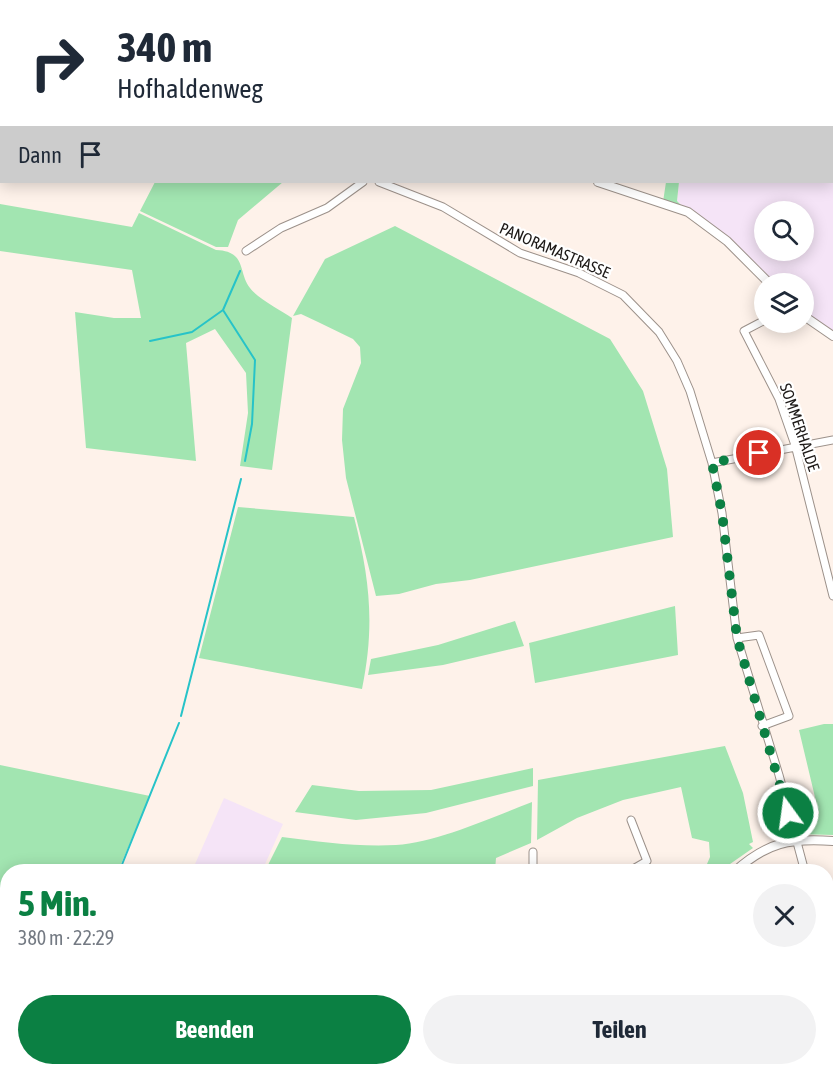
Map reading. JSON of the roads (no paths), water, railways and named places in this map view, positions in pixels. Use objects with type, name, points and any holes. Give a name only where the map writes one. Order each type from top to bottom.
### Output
[{"type":"street","points":[[246,251],[281,228],[327,208],[362,183]]},
{"type":"street","name":"PANORAMASTRASSE","points":[[382,183],[443,207],[520,253],[579,273],[623,296],[641,311],[659,332],[677,361],[690,391],[712,463],[722,513],[737,638],[803,864]]},
{"type":"street","points":[[601,183],[688,212],[726,241],[759,273]]},
{"type":"street","points":[[814,323],[833,336]]},
{"type":"street","name":"SOMMERHALDE","points":[[754,326],[744,331],[778,399],[795,445],[833,596]]},
{"type":"street","points":[[712,463],[795,445],[833,440]]},
{"type":"street","points":[[737,638],[759,634],[789,716],[762,726]]},
{"type":"street","points":[[631,820],[647,861],[642,864]]},
{"type":"street","points":[[745,864],[763,850],[796,839],[833,841]]},
{"type":"street","points":[[533,852],[533,864]]},
{"type":"waterway","points":[[240,271],[223,310],[255,360],[252,424],[245,461]]},
{"type":"waterway","points":[[150,341],[192,332],[223,310]]},
{"type":"waterway","points":[[181,716],[241,479]]},
{"type":"waterway","points":[[122,864],[179,723]]}]
